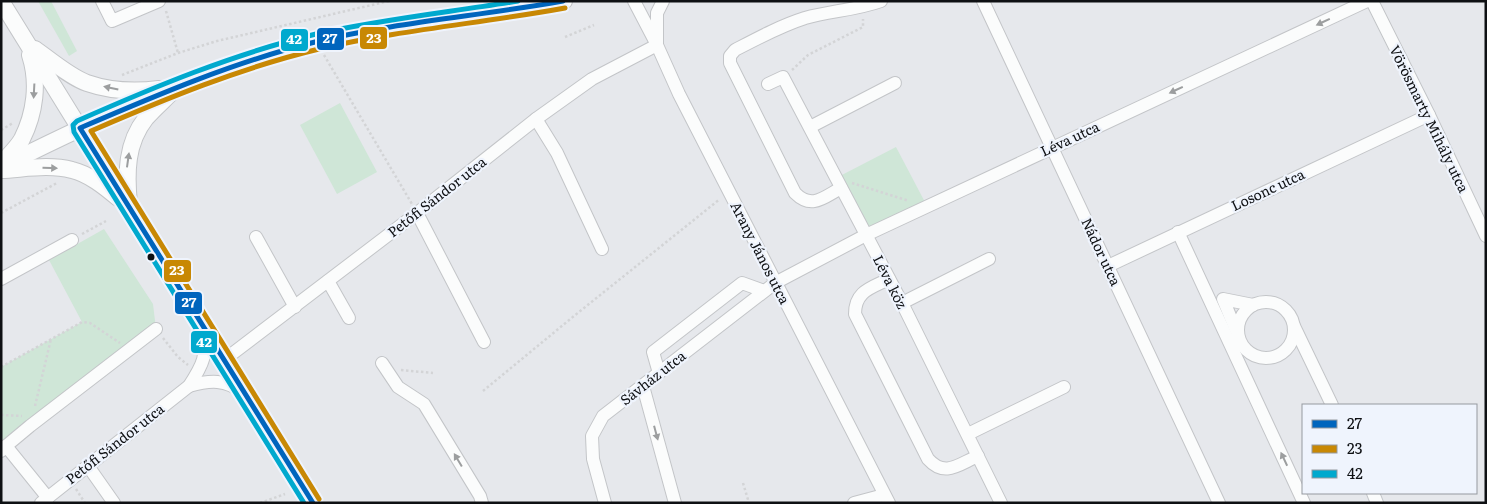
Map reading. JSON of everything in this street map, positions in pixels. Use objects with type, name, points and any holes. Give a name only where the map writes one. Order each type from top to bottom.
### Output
[{"type":"main road","points":[[2,1],[313,503]]},
{"type":"main road","points":[[1,167],[80,128],[176,87],[280,51],[366,32],[564,1]]},
{"type":"main road","points":[[27,44],[86,83],[120,90],[140,91],[176,87]]},
{"type":"main road","points":[[1,167],[21,140],[32,112],[35,88],[34,68],[27,44]]},
{"type":"main road","points":[[129,208],[126,176],[128,154],[135,136],[146,119],[176,87]]},
{"type":"main road","points":[[1,167],[72,170],[92,179],[109,190],[129,208]]},
{"type":"street","points":[[102,1],[112,21],[162,5]]},
{"type":"street","name":"Arany János utca","points":[[634,1],[657,45],[679,94],[886,499]]},
{"type":"street","points":[[657,45],[657,13],[663,1]]},
{"type":"street","points":[[838,183],[817,201],[809,202],[802,200],[795,194],[730,63],[730,56],[735,50],[780,27],[805,18],[881,1]]},
{"type":"street","name":"Nádor utca","points":[[983,1],[1219,503]]},
{"type":"street","name":"Léva utca","points":[[775,283],[866,235],[1368,1]]},
{"type":"street","name":"Vörösmarty Mihály utca","points":[[1372,1],[1429,115],[1486,236]]},
{"type":"street","name":"Petőfi Sándor utca","points":[[224,360],[418,213],[536,119],[592,79],[657,45]]},
{"type":"street","points":[[768,84],[783,77]]},
{"type":"street","name":"Léva köz","points":[[783,77],[902,303],[968,434],[998,502]]},
{"type":"street","points":[[810,127],[895,83]]},
{"type":"street","name":"Losonc utca","points":[[1108,266],[1429,115]]},
{"type":"street","points":[[536,119],[557,153],[602,248]]},
{"type":"street","points":[[418,213],[484,342]]},
{"type":"street","points":[[1178,232],[1247,367],[1304,503]]},
{"type":"street","points":[[256,237],[294,307]]},
{"type":"street","points":[[1,279],[72,240]]},
{"type":"street","points":[[902,303],[989,259]]},
{"type":"street","points":[[889,279],[866,290],[859,296],[855,305],[855,314],[928,459],[935,467],[943,469],[951,468],[978,456]]},
{"type":"street","points":[[328,281],[349,318]]},
{"type":"street","points":[[659,373],[653,352],[742,283],[764,291]]},
{"type":"street","name":"Sávház utca","points":[[605,503],[593,459],[592,436],[604,416],[775,283]]},
{"type":"street","points":[[1214,300],[1253,306]]},
{"type":"street","points":[[1214,300],[1250,353],[1258,357],[1268,358]]},
{"type":"street","points":[[1247,367],[1238,328],[1240,319],[1253,306],[1262,302],[1271,302],[1280,306],[1292,319],[1332,404]]},
{"type":"street","points":[[189,386],[198,373],[206,351],[203,326]]},
{"type":"street","points":[[1247,367],[1284,352],[1290,345],[1294,326]]},
{"type":"street","points":[[44,500],[4,448],[156,329]]},
{"type":"street","points":[[1284,352],[1308,353]]},
{"type":"street","points":[[382,363],[398,387],[424,404],[480,496],[482,503]]},
{"type":"street","points":[[189,386],[216,381],[236,387],[248,396]]},
{"type":"street","name":"Petőfi Sándor utca","points":[[44,500],[189,386]]},
{"type":"street","points":[[643,386],[674,503]]},
{"type":"street","points":[[968,434],[1064,387]]},
{"type":"street","points":[[88,466],[114,503]]},
{"type":"street","points":[[854,503],[886,499]]},
{"type":"path","points":[[114,78],[178,53],[217,41],[389,1]]},
{"type":"path","points":[[162,5],[178,53]]},
{"type":"path","points":[[566,37],[594,25]]},
{"type":"path","points":[[783,77],[808,55],[863,27]]},
{"type":"path","points":[[317,42],[418,213]]},
{"type":"path","points":[[1,213],[62,180]]},
{"type":"path","points":[[838,183],[927,206]]},
{"type":"path","points":[[483,391],[729,192]]},
{"type":"path","points":[[72,240],[106,221]]},
{"type":"path","points":[[1,367],[82,322],[90,323],[129,350]]},
{"type":"path","points":[[156,329],[178,357],[198,373]]},
{"type":"path","points":[[30,426],[51,339]]},
{"type":"path","points":[[391,376],[401,370],[433,373]]},
{"type":"path","points":[[1,415],[21,416],[30,426]]},
{"type":"path","points":[[743,483],[749,503]]},
{"type":"path","points":[[260,503],[285,494]]},
{"type":"green space","points":[[38,1],[51,1],[77,51],[69,56]]},
{"type":"green space","points":[[340,103],[377,172],[337,194],[300,125]]},
{"type":"green space","points":[[896,147],[927,206],[866,235],[836,178]]},
{"type":"green space","points":[[104,229],[153,304],[156,329],[1,451],[1,367],[82,322],[49,260]]},
{"type":"transit line","name":"42","points":[[304,503],[74,132],[73,125],[77,121],[165,84],[224,61],[285,42],[366,24],[518,1]]},
{"type":"transit line","name":"27","points":[[313,503],[80,128],[225,69],[315,42],[376,29],[563,1]]},
{"type":"transit line","name":"23","points":[[319,499],[91,131],[175,96],[232,75],[260,65],[319,49],[349,42],[565,8]]}]
